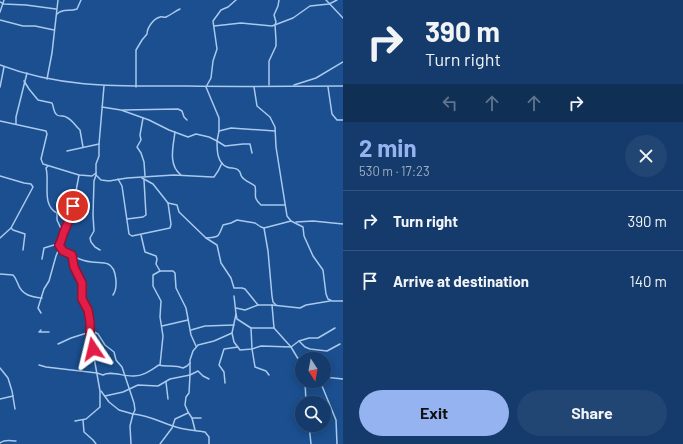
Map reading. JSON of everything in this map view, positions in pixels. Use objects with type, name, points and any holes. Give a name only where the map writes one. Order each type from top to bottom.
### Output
[{"type":"street","points":[[0,12],[4,4],[4,0]]},
{"type":"street","points":[[47,79],[52,53],[58,0]]},
{"type":"street","points":[[56,15],[65,10],[77,9],[81,0]]},
{"type":"street","points":[[206,87],[211,78],[213,61],[217,49],[213,20],[221,10],[228,7],[236,0]]},
{"type":"street","points":[[269,86],[269,61],[276,46],[276,22],[274,15],[279,0]]},
{"type":"street","points":[[326,0],[343,18]]},
{"type":"street","points":[[214,26],[232,23],[267,26],[275,25],[293,18],[310,6],[330,4],[337,0]]},
{"type":"street","points":[[0,2],[4,4],[56,9]]},
{"type":"street","points":[[136,87],[136,50],[147,34],[147,29],[156,19],[166,17],[180,9]]},
{"type":"street","points":[[0,20],[23,26],[35,26],[54,30]]},
{"type":"street","points":[[292,86],[316,78],[343,62]]},
{"type":"street","points":[[0,65],[47,79],[104,86],[343,86]]},
{"type":"street","points":[[0,87],[4,67]]},
{"type":"street","points":[[16,124],[16,117],[24,80],[27,74]]},
{"type":"street","points":[[24,80],[38,100],[52,103],[57,115],[65,116],[73,121],[75,126],[80,130],[83,147]]},
{"type":"street","points":[[100,250],[90,242],[90,238],[94,231],[94,181],[96,164],[99,156],[104,86]]},
{"type":"street","points":[[328,86],[332,114],[337,120],[343,120]]},
{"type":"street","points":[[206,87],[219,118],[217,153],[222,163],[227,167],[236,168],[241,177],[255,186],[255,198],[261,205],[285,205]]},
{"type":"street","points":[[254,87],[258,106],[274,122],[276,147],[285,205],[287,216],[291,221]]},
{"type":"street","points":[[102,108],[121,110],[178,109],[182,111],[187,120]]},
{"type":"street","points":[[121,110],[188,137],[196,134],[209,137],[225,146],[250,144],[252,153]]},
{"type":"street","points":[[126,219],[144,217],[146,215],[144,162],[141,153],[137,148],[141,140],[140,135],[143,118]]},
{"type":"street","points":[[0,121],[46,131],[47,134],[41,161],[43,164],[79,175],[92,176],[96,174]]},
{"type":"street","points":[[219,132],[231,128],[275,131]]},
{"type":"street","points":[[175,132],[172,146],[173,161],[175,170],[181,175]]},
{"type":"street","points":[[67,151],[99,144]]},
{"type":"street","points":[[96,174],[101,180],[181,175],[214,177],[222,163]]},
{"type":"street","points":[[48,166],[46,168],[47,198],[51,208],[57,213],[57,220],[63,233]]},
{"type":"street","points":[[41,313],[38,308],[44,289],[49,281],[63,233],[71,218],[79,175]]},
{"type":"street","points":[[0,176],[33,185],[11,228],[0,238]]},
{"type":"street","points":[[118,179],[122,186],[126,219],[131,236],[170,228],[171,224],[168,203],[153,184],[145,178]]},
{"type":"street","points":[[168,203],[177,205],[179,212],[206,238],[217,245],[221,263],[231,278],[234,288],[245,289],[258,305]]},
{"type":"street","points":[[206,238],[218,237],[222,225],[238,220],[255,223],[261,228],[291,221],[295,222],[303,226],[304,236],[313,256],[323,270],[326,294],[328,299],[332,301]]},
{"type":"street","points":[[295,222],[343,224]]},
{"type":"street","points":[[11,228],[25,234],[23,250]]},
{"type":"street","points":[[264,228],[272,296],[273,302],[276,305]]},
{"type":"street","points":[[141,235],[145,252],[156,256],[158,259],[156,264],[160,271]]},
{"type":"street","points":[[59,245],[63,251],[83,260],[107,263],[111,266],[116,281],[116,291],[113,295]]},
{"type":"street","points":[[42,259],[44,248],[59,245]]},
{"type":"street","points":[[72,255],[74,267],[82,283],[82,299],[88,310],[90,332],[100,391],[100,407],[83,420],[75,421]]},
{"type":"street","points":[[160,365],[162,352],[161,301],[153,286],[152,279],[153,275],[160,271],[174,271],[175,273],[176,288],[186,308],[190,331],[196,346]]},
{"type":"street","points":[[0,274],[13,275],[20,288],[26,295],[42,298]]},
{"type":"street","points":[[234,296],[237,319],[251,328],[274,328]]},
{"type":"street","points":[[236,308],[244,310],[258,305],[276,305],[300,308],[306,305],[343,301]]},
{"type":"street","points":[[272,305],[274,328],[295,354]]},
{"type":"street","points":[[236,314],[232,333],[234,342],[240,350],[252,349],[261,346],[291,347],[299,341],[309,338],[318,338],[335,328]]},
{"type":"street","points":[[162,326],[188,320]]},
{"type":"street","points":[[190,331],[205,326],[234,324]]},
{"type":"street","points":[[251,328],[255,367],[266,371],[269,375]]},
{"type":"street","points":[[90,329],[98,334],[105,345],[114,352],[116,360],[122,366],[135,410],[130,426],[131,444]]},
{"type":"street","points":[[41,330],[39,332],[49,332]]},
{"type":"street","points":[[58,344],[90,332]]},
{"type":"street","points":[[195,430],[192,418],[185,405],[186,397],[189,393],[190,363],[193,351],[196,346],[200,344],[232,333]]},
{"type":"street","points":[[299,341],[305,347],[310,349],[327,351],[340,344]]},
{"type":"street","points":[[225,383],[224,372],[219,366],[222,353],[224,349],[233,349],[238,347]]},
{"type":"street","points":[[39,365],[56,369],[63,368],[103,375],[109,372],[117,375],[133,376],[146,373],[160,365],[178,366],[183,368],[190,363]]},
{"type":"street","points":[[0,368],[8,378],[15,409]]},
{"type":"street","points":[[105,396],[123,392],[138,385],[158,386],[170,380],[190,375],[198,371],[209,379]]},
{"type":"street","points":[[331,377],[343,379]]},
{"type":"street","points":[[166,382],[168,399]]},
{"type":"street","points":[[323,388],[336,418],[337,444]]},
{"type":"street","points":[[100,391],[109,402],[122,412],[147,416],[173,426],[192,431],[195,430],[205,432],[209,437],[209,444]]},
{"type":"street","points":[[0,400],[13,396]]},
{"type":"street","points":[[160,444],[173,426],[175,419],[188,413]]},
{"type":"street","points":[[192,418],[201,418]]},
{"type":"street","points":[[83,420],[84,432],[96,444]]},
{"type":"street","points":[[310,432],[311,444]]},
{"type":"street","points":[[0,443],[7,440],[16,441]]},
{"type":"route","points":[[73,206],[71,218],[63,233],[62,240],[59,245],[63,251],[72,255],[74,260],[73,265],[82,283],[82,299],[88,310],[93,349]]}]
